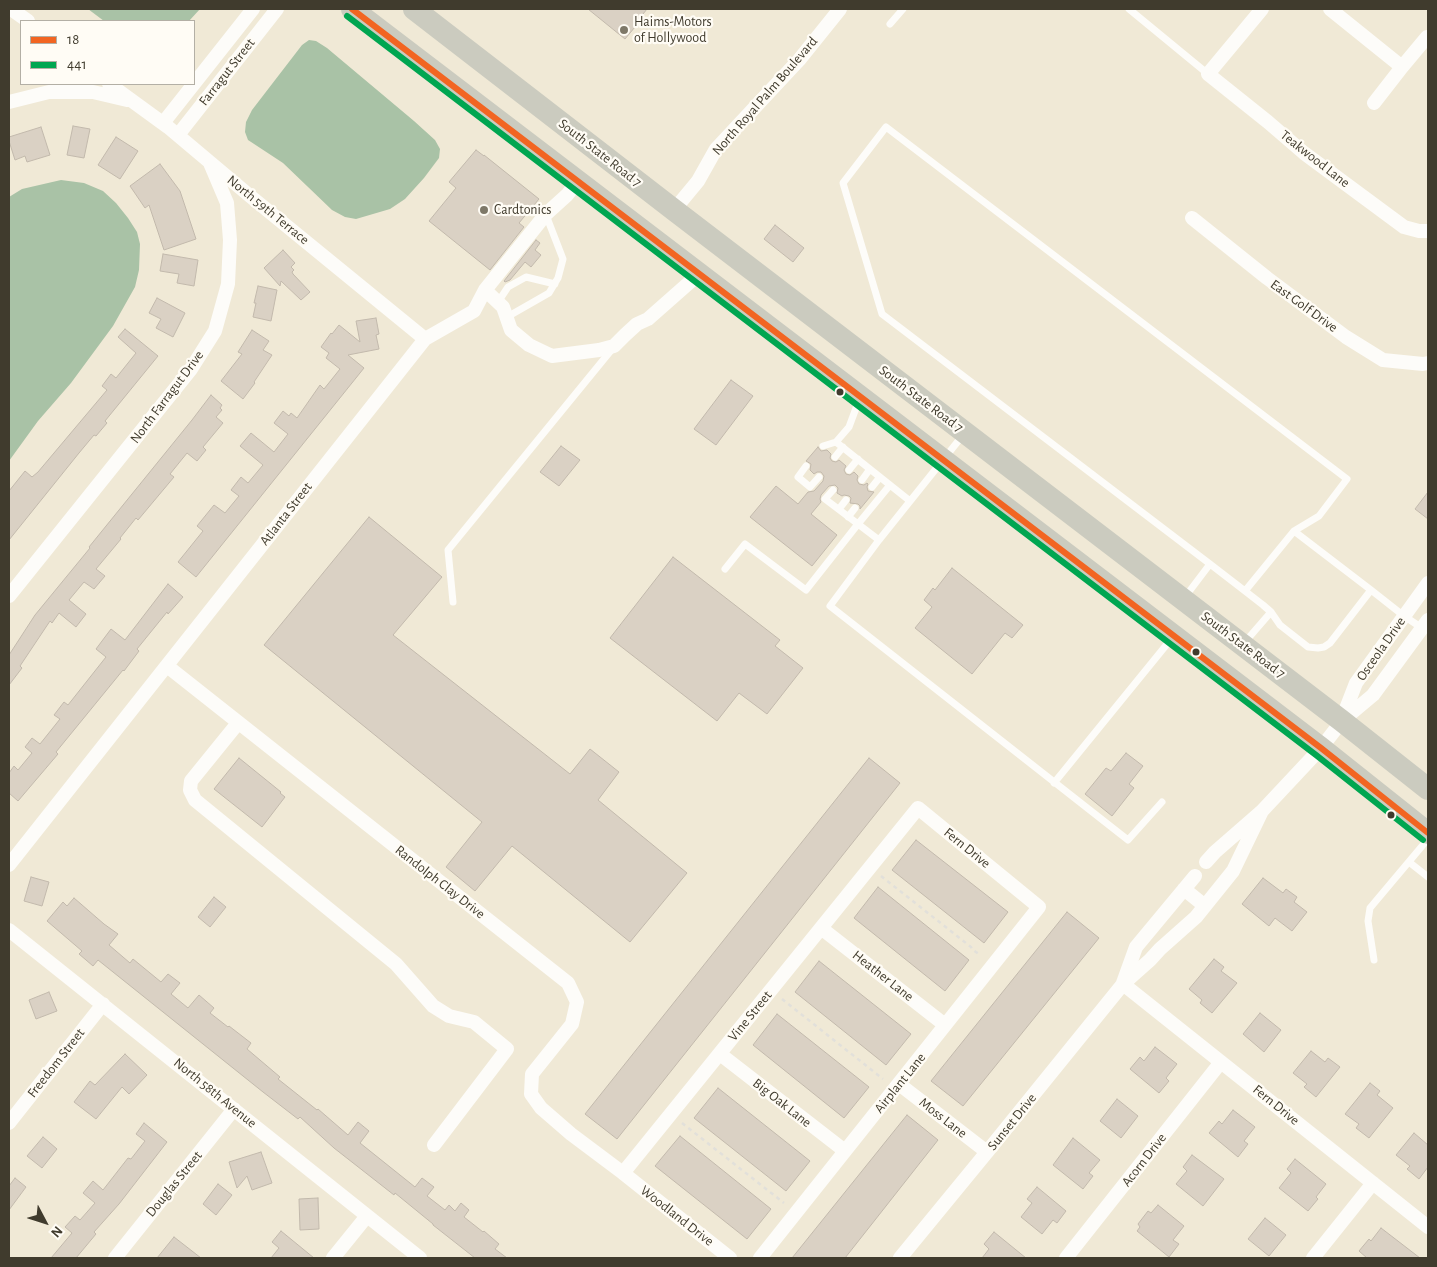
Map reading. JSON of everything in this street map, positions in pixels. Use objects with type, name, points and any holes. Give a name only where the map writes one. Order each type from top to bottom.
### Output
[{"type":"main road","points":[[352,9],[1174,636],[1428,833]]},
{"type":"main road","name":"South State Road 7","points":[[414,9],[964,433],[1342,720],[1428,789]]},
{"type":"street","points":[[12,9],[27,20]]},
{"type":"street","name":"Farragut Street","points":[[195,83],[253,9]]},
{"type":"street","name":"Farragut Street","points":[[178,135],[277,9]]},
{"type":"street","name":"North Royal Palm Boulevard","points":[[674,210],[698,181],[716,149],[799,60],[840,9]]},
{"type":"street","points":[[1208,74],[1262,9]]},
{"type":"street","points":[[1330,9],[1402,67]]},
{"type":"street","points":[[1374,103],[1427,36]]},
{"type":"street","name":"Teakwood Lane","points":[[1208,74],[1268,122],[1304,154],[1404,227],[1428,232]]},
{"type":"street","name":"North 59th Terrace","points":[[110,85],[178,135],[425,339]]},
{"type":"street","name":"Farragut Street","points":[[163,124],[194,85]]},
{"type":"street","points":[[9,102],[49,92],[93,92],[133,101]]},
{"type":"street","name":"North Farragut Drive","points":[[9,596],[191,370],[215,331],[228,284],[230,240],[227,203],[210,162]]},
{"type":"street","name":"Atlanta Street","points":[[9,865],[425,339],[474,311],[485,290],[546,214],[567,195],[578,181]]},
{"type":"street","name":"East Golf Drive","points":[[1192,218],[1266,278],[1346,337],[1383,360],[1428,363]]},
{"type":"street","points":[[485,290],[503,307],[511,330],[529,345],[552,356],[599,350],[614,346],[624,335],[637,324],[648,319],[699,274]]},
{"type":"street","name":"Osceola Drive","points":[[1342,720],[1356,683],[1428,583]]},
{"type":"street","name":"Osceola Drive","points":[[1320,748],[1342,720],[1373,695],[1425,624]]},
{"type":"street","name":"Randolph Clay Drive","points":[[167,666],[568,983],[577,1002],[572,1024],[532,1074],[531,1094],[541,1108],[571,1134],[623,1173]]},
{"type":"street","points":[[238,722],[191,781],[190,790],[195,800],[396,964],[433,1006],[449,1016],[474,1022],[507,1049],[434,1145]]},
{"type":"street","name":"Sunset Drive","points":[[1206,862],[1262,811],[1320,748]]},
{"type":"street","name":"Fern Drive","points":[[918,808],[1039,907]]},
{"type":"street","name":"Vine Street","points":[[623,1173],[918,808]]},
{"type":"street","name":"Sunset Drive","points":[[900,1258],[1123,984],[1196,917],[1205,906],[1233,871],[1262,811]]},
{"type":"street","name":"Sunset Drive","points":[[1123,984],[1136,947],[1195,876]]},
{"type":"street","points":[[1184,889],[1205,906]]},
{"type":"street","name":"Airplant Lane","points":[[760,1258],[1039,907]]},
{"type":"street","name":"Heather Lane","points":[[821,928],[945,1025]]},
{"type":"street","name":"North 58th Avenue","points":[[9,930],[420,1258]]},
{"type":"street","name":"Fern Drive","points":[[1123,984],[1373,1183],[1426,1221]]},
{"type":"street","name":"Freedom Street","points":[[9,1123],[103,1004]]},
{"type":"street","name":"Big Oak Lane","points":[[720,1054],[845,1151]]},
{"type":"street","name":"Acorn Drive","points":[[1066,1258],[1222,1062]]},
{"type":"street","name":"Moss Lane","points":[[899,1084],[987,1152]]},
{"type":"street","name":"Douglas Street","points":[[114,1258],[234,1109]]},
{"type":"street","name":"Woodland Drive","points":[[623,1173],[730,1258]]},
{"type":"street","points":[[1312,1258],[1373,1183]]},
{"type":"street","points":[[333,1258],[367,1216]]},
{"type":"lane","points":[[890,24],[903,9]]},
{"type":"lane","points":[[1129,9],[1208,74]]},
{"type":"lane","points":[[1245,591],[1294,531],[1319,516],[1347,479],[886,127],[843,182],[882,314],[1245,591],[1271,612],[1280,625],[1308,647],[1324,647],[1330,643],[1371,590]]},
{"type":"lane","points":[[507,317],[549,293],[558,278],[564,259],[546,214]]},
{"type":"lane","points":[[498,302],[508,287],[526,276],[555,284]]},
{"type":"lane","points":[[453,602],[448,550],[614,346]]},
{"type":"lane","points":[[823,446],[836,442],[849,427],[860,398]]},
{"type":"lane","points":[[964,433],[879,540],[830,606],[1128,840],[1162,802]]},
{"type":"lane","points":[[836,442],[910,501]]},
{"type":"lane","points":[[835,457],[843,447]]},
{"type":"lane","points":[[849,470],[858,459]]},
{"type":"lane","points":[[806,466],[798,477],[810,487],[819,477]]},
{"type":"lane","points":[[862,480],[870,469]]},
{"type":"lane","points":[[872,487],[880,477]]},
{"type":"lane","points":[[725,569],[745,544],[806,590],[890,485]]},
{"type":"lane","points":[[833,490],[825,499],[879,540]]},
{"type":"lane","points":[[839,509],[846,500]]},
{"type":"lane","points":[[848,517],[855,508]]},
{"type":"lane","points":[[1294,531],[1404,616],[1425,624]]},
{"type":"lane","points":[[1183,600],[1210,564]]},
{"type":"lane","points":[[1243,645],[1271,612]]},
{"type":"lane","points":[[1054,783],[1174,636]]},
{"type":"lane","points":[[1374,960],[1368,921],[1370,908],[1428,839]]},
{"type":"lane","points":[[1409,862],[1428,877]]},
{"type":"path","points":[[880,875],[980,955]]},
{"type":"path","points":[[781,998],[883,1079]]},
{"type":"path","points":[[682,1122],[784,1203]]},
{"type":"shaded area","points":[[88,9],[200,9],[190,20],[103,20]]},
{"type":"shaded area","points":[[309,40],[316,41],[327,48],[414,121],[435,140],[440,149],[439,158],[424,178],[405,199],[390,209],[356,219],[345,217],[332,210],[283,163],[248,140],[245,132],[246,122],[252,110],[302,45]]},
{"type":"shaded area","points":[[61,180],[84,183],[103,191],[116,203],[137,232],[140,244],[139,270],[135,287],[113,326],[71,383],[38,421],[9,461],[9,197],[22,189]]},
{"type":"building","name":"Haims-Motors of Hollywood","points":[[588,9],[647,9],[625,39]]},
{"type":"building","points":[[73,126],[90,129],[84,158],[67,155]]},
{"type":"building","points":[[41,127],[50,155],[27,162],[25,156],[15,160],[9,137]]},
{"type":"building","points":[[116,137],[138,151],[120,179],[98,165]]},
{"type":"building","name":"Cardtonics","points":[[476,150],[539,199],[519,223],[524,227],[490,270],[429,221],[456,188],[449,182]]},
{"type":"building","points":[[160,164],[180,191],[196,239],[164,250],[149,205],[145,208],[130,186]]},
{"type":"building","points":[[775,225],[804,248],[793,262],[764,239]]},
{"type":"building","points":[[536,240],[540,243],[535,250],[541,255],[531,267],[525,262],[510,280],[505,282],[504,281]]},
{"type":"building","points":[[283,250],[295,263],[291,267],[294,270],[293,274],[310,292],[301,300],[281,281],[280,286],[264,268]]},
{"type":"building","points":[[163,254],[198,260],[194,286],[177,283],[179,274],[160,271]]},
{"type":"building","points":[[258,286],[277,290],[271,321],[253,317]]},
{"type":"building","points":[[157,298],[185,313],[173,337],[156,328],[161,319],[149,313]]},
{"type":"building","points":[[376,318],[379,334],[376,335],[379,349],[348,355],[364,368],[196,577],[178,562],[203,531],[197,526],[214,505],[225,513],[239,496],[231,490],[241,477],[248,483],[263,465],[240,446],[251,433],[274,452],[288,434],[274,423],[283,411],[289,416],[291,413],[297,418],[320,385],[324,389],[340,369],[326,358],[329,353],[321,347],[331,333],[339,325],[360,342],[356,321]]},
{"type":"building","points":[[125,329],[158,356],[105,421],[107,423],[96,436],[94,435],[9,540],[9,491],[25,471],[32,477],[38,472],[107,390],[102,386],[111,374],[116,378],[136,353],[118,337]]},
{"type":"building","points":[[252,330],[269,341],[263,350],[272,355],[243,399],[221,381],[242,354],[238,352]]},
{"type":"building","points":[[731,380],[753,396],[716,445],[694,429]]},
{"type":"building","points":[[211,395],[222,405],[220,408],[222,410],[216,417],[223,423],[203,447],[206,450],[197,461],[187,453],[170,474],[174,477],[138,520],[136,518],[96,569],[105,576],[94,589],[84,582],[69,600],[86,614],[76,627],[59,613],[52,623],[50,621],[20,666],[22,668],[9,685],[9,655],[35,615]]},
{"type":"building","points":[[561,446],[580,460],[559,486],[540,472]]},
{"type":"building","points":[[818,447],[821,451],[827,450],[831,454],[830,458],[832,461],[836,462],[839,460],[846,466],[844,470],[846,474],[850,475],[854,472],[858,476],[859,484],[864,485],[867,483],[868,491],[874,492],[860,509],[858,504],[850,503],[851,498],[849,496],[842,496],[837,493],[838,488],[835,485],[829,486],[821,495],[821,502],[811,514],[837,535],[812,566],[750,517],[776,486],[798,504],[808,492],[814,491],[823,481],[824,476],[821,472],[814,474],[810,470],[811,464],[806,461]]},
{"type":"building","points":[[1428,492],[1428,519],[1415,509]]},
{"type":"building","points":[[369,517],[442,577],[393,635],[570,774],[590,749],[619,772],[598,800],[687,873],[630,942],[512,846],[475,891],[446,867],[482,822],[264,645]]},
{"type":"building","points":[[673,557],[780,640],[775,646],[803,668],[767,714],[739,693],[717,721],[610,638]]},
{"type":"building","points":[[952,568],[1023,625],[1012,638],[1005,633],[972,674],[915,628],[932,607],[924,600],[933,588],[935,590]]},
{"type":"building","points":[[168,584],[183,597],[168,614],[167,612],[137,649],[139,651],[124,671],[56,752],[58,754],[18,801],[9,793],[9,773],[14,766],[18,770],[32,753],[25,747],[32,738],[40,744],[60,719],[54,715],[64,702],[68,705],[106,657],[96,649],[111,629],[125,640]]},
{"type":"building","points":[[1126,753],[1143,766],[1129,784],[1134,788],[1112,816],[1085,794],[1106,768],[1111,771]]},
{"type":"building","points":[[239,758],[285,797],[262,827],[214,789]]},
{"type":"building","points":[[869,758],[900,783],[617,1139],[585,1114]]},
{"type":"building","points":[[916,840],[1008,912],[984,943],[892,870]]},
{"type":"building","points":[[31,877],[49,882],[42,906],[24,901]]},
{"type":"building","points":[[1263,878],[1283,893],[1286,889],[1297,897],[1294,902],[1307,912],[1292,931],[1275,918],[1269,926],[1242,904]]},
{"type":"building","points":[[878,887],[969,960],[945,991],[854,918]]},
{"type":"building","points":[[214,897],[226,907],[210,927],[198,917]]},
{"type":"building","points":[[74,898],[118,934],[109,945],[130,963],[133,959],[161,982],[168,974],[180,983],[171,994],[188,1008],[199,995],[214,1008],[210,1013],[251,1043],[247,1049],[280,1077],[278,1079],[318,1109],[348,1135],[358,1122],[369,1131],[360,1143],[415,1187],[422,1178],[434,1187],[427,1196],[445,1210],[449,1205],[455,1211],[461,1203],[469,1210],[464,1217],[499,1244],[495,1249],[507,1258],[475,1258],[395,1193],[394,1195],[334,1148],[300,1117],[298,1119],[263,1092],[98,960],[93,966],[79,954],[82,951],[47,921],[63,902],[67,906]]},
{"type":"building","points":[[1067,912],[1099,938],[963,1106],[931,1081]]},
{"type":"building","points":[[1214,959],[1224,967],[1221,971],[1237,983],[1212,1013],[1200,1003],[1202,1000],[1189,989]]},
{"type":"building","points":[[819,961],[911,1034],[886,1065],[795,992]]},
{"type":"building","points":[[49,992],[57,1011],[36,1019],[29,1000]]},
{"type":"building","points":[[1260,1013],[1281,1030],[1264,1052],[1243,1034]]},
{"type":"building","points":[[777,1014],[869,1087],[844,1118],[753,1045]]},
{"type":"building","points":[[1155,1047],[1177,1064],[1166,1078],[1169,1081],[1159,1093],[1130,1069],[1140,1057],[1144,1061]]},
{"type":"building","points":[[1311,1051],[1325,1062],[1328,1058],[1340,1067],[1316,1097],[1304,1087],[1307,1084],[1293,1073]]},
{"type":"building","points":[[125,1054],[147,1075],[129,1094],[122,1087],[96,1119],[74,1102],[90,1081],[95,1085]]},
{"type":"building","points":[[1370,1083],[1380,1091],[1377,1095],[1393,1108],[1369,1138],[1356,1128],[1359,1124],[1345,1114]]},
{"type":"building","points":[[718,1088],[810,1161],[786,1191],[694,1118]]},
{"type":"building","points":[[1117,1099],[1138,1116],[1121,1138],[1100,1121]]},
{"type":"building","points":[[1233,1110],[1255,1127],[1244,1141],[1248,1144],[1238,1157],[1209,1133],[1219,1121],[1222,1124]]},
{"type":"building","points":[[907,1115],[938,1140],[845,1258],[792,1258]]},
{"type":"building","points":[[144,1123],[167,1142],[119,1204],[94,1232],[96,1234],[76,1258],[51,1258],[72,1233],[65,1227],[75,1216],[80,1220],[95,1203],[83,1193],[93,1181],[103,1190],[128,1158],[131,1159],[145,1141],[136,1134]]},
{"type":"building","points":[[1414,1133],[1428,1145],[1428,1167],[1419,1179],[1407,1169],[1410,1166],[1396,1155]]},
{"type":"building","points":[[680,1136],[771,1209],[747,1239],[655,1166]]},
{"type":"building","points":[[43,1137],[57,1149],[42,1168],[27,1156]]},
{"type":"building","points":[[1073,1138],[1100,1160],[1089,1173],[1093,1176],[1083,1189],[1053,1165]]},
{"type":"building","points":[[261,1152],[272,1183],[252,1190],[247,1176],[237,1188],[229,1162]]},
{"type":"building","points":[[1192,1155],[1224,1179],[1203,1206],[1176,1184],[1187,1171],[1183,1167]]},
{"type":"building","points":[[1295,1159],[1326,1184],[1316,1197],[1318,1199],[1308,1211],[1279,1188],[1291,1173],[1287,1169]]},
{"type":"building","points":[[15,1178],[26,1187],[9,1210],[9,1186]]},
{"type":"building","points":[[218,1184],[232,1195],[216,1215],[203,1204]]},
{"type":"building","points":[[1037,1187],[1066,1211],[1057,1223],[1053,1220],[1042,1234],[1021,1217],[1032,1203],[1027,1199]]},
{"type":"building","points":[[318,1198],[319,1229],[300,1230],[299,1199]]},
{"type":"building","points":[[1158,1205],[1184,1226],[1173,1240],[1179,1244],[1169,1257],[1137,1231],[1140,1227],[1138,1224],[1148,1211],[1151,1213]]},
{"type":"building","points":[[1265,1218],[1286,1235],[1269,1256],[1248,1239]]},
{"type":"building","points":[[1381,1228],[1420,1258],[1367,1258],[1359,1251],[1369,1239],[1371,1241]]},
{"type":"building","points":[[281,1231],[314,1258],[271,1258],[279,1248],[272,1242]]},
{"type":"building","points":[[994,1232],[1026,1258],[982,1258],[989,1249],[984,1244]]},
{"type":"building","points":[[174,1237],[201,1258],[157,1258]]},
{"type":"transit line","name":"18","points":[[352,9],[1321,748],[1428,833]]},
{"type":"transit line","name":"441","points":[[347,16],[1316,755],[1423,840]]},
{"type":"place","name":"Haims-Motors of Hollywood","points":[[624,30]]},
{"type":"place","name":"Cardtonics","points":[[484,210]]}]
